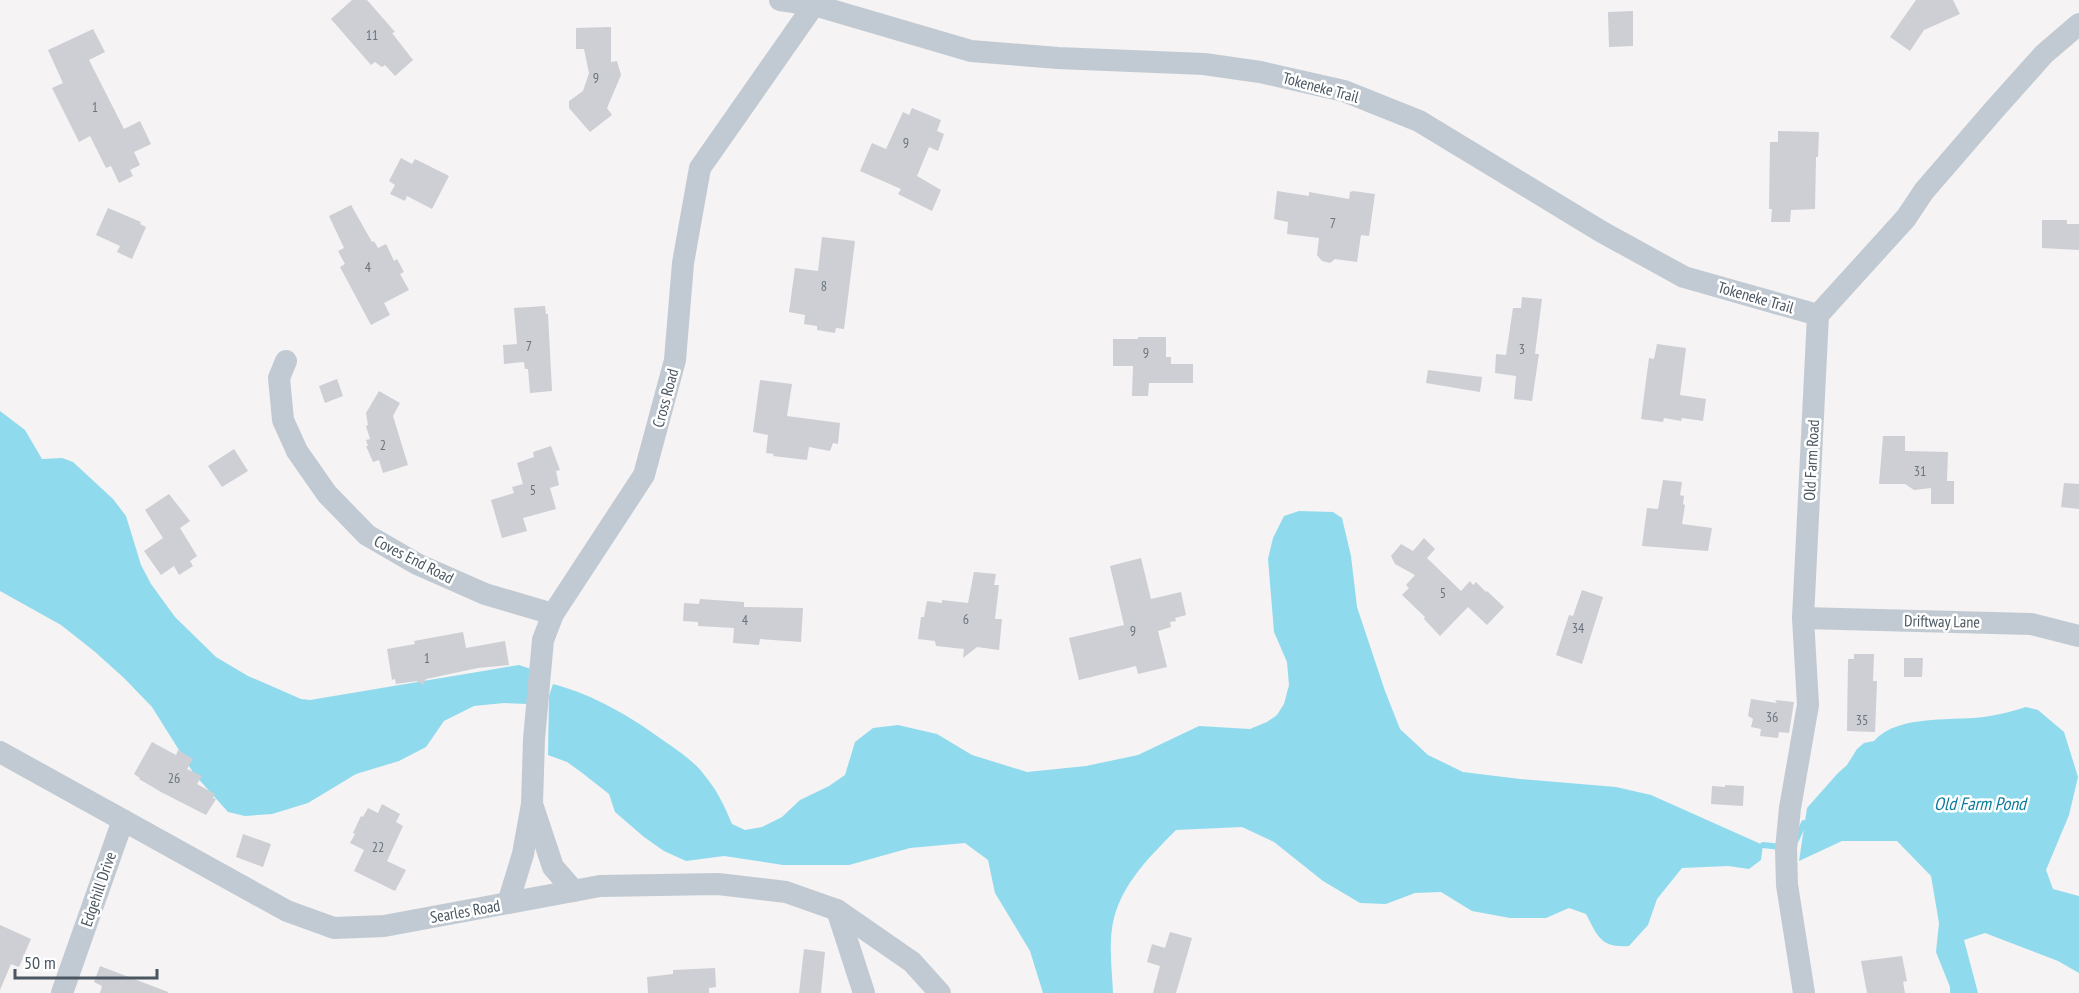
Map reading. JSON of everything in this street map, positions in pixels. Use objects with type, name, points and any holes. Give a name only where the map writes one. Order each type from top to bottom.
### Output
[{"type":"street","name":"Tokeneke Trail","points":[[780,0],[815,3],[971,51],[1058,58],[1204,64],[1260,72],[1344,91],[1419,121],[1602,232],[1684,277],[1818,315]]},
{"type":"street","name":"Cross Road","points":[[508,903],[523,854],[532,804],[534,739],[543,640],[553,614],[644,475],[675,360],[683,263],[700,168],[815,3]]},
{"type":"street","points":[[1818,315],[1906,218],[1924,191],[2044,54],[2079,24]]},
{"type":"street","name":"Old Farm Road","points":[[1804,993],[1787,885],[1786,849],[1790,808],[1809,705],[1803,618],[1818,315]]},
{"type":"street","name":"Coves End Road","points":[[286,361],[279,378],[283,420],[297,451],[327,494],[367,535],[417,564],[485,594],[553,614]]},
{"type":"street","name":"Driftway Lane","points":[[1803,618],[2031,624],[2079,636]]},
{"type":"street","name":"Searles Road","points":[[0,752],[287,911],[334,928],[384,926],[600,886],[718,884],[786,892],[837,910],[912,962],[940,993]]},
{"type":"street","name":"Cross Road","points":[[532,804],[553,867],[574,891]]},
{"type":"street","name":"Edgehill Drive","points":[[62,993],[123,820]]},
{"type":"street","points":[[837,910],[864,993]]},
{"type":"water","points":[[0,411],[25,430],[42,459],[62,458],[73,462],[113,499],[126,516],[141,565],[151,584],[175,617],[216,657],[248,676],[301,699],[310,700],[519,665],[531,669],[528,704],[504,703],[474,706],[444,721],[426,747],[399,761],[356,774],[308,803],[272,814],[245,816],[228,812],[194,774],[152,707],[124,678],[61,625],[0,591]]},
{"type":"water","points":[[1299,511],[1333,512],[1342,518],[1351,556],[1357,607],[1385,691],[1400,729],[1428,755],[1463,772],[1616,787],[1651,795],[1763,845],[1761,860],[1749,869],[1728,866],[1682,868],[1657,899],[1648,925],[1629,946],[1620,946],[1606,943],[1597,935],[1586,914],[1569,908],[1546,918],[1510,918],[1472,911],[1441,892],[1415,893],[1386,904],[1360,903],[1323,881],[1274,842],[1242,827],[1176,830],[1139,870],[1118,905],[1111,936],[1113,993],[1043,993],[1030,951],[995,893],[988,860],[965,843],[910,848],[849,865],[783,865],[724,856],[686,861],[664,851],[644,837],[615,812],[609,794],[581,772],[567,762],[548,755],[549,696],[553,684],[583,694],[612,708],[640,724],[682,754],[709,781],[732,824],[745,830],[762,827],[782,817],[800,800],[829,786],[845,775],[855,742],[873,728],[898,725],[937,734],[972,755],[1027,772],[1086,766],[1138,755],[1199,726],[1250,729],[1277,715],[1284,704],[1289,685],[1287,662],[1274,632],[1268,559],[1273,538],[1284,516]]},
{"type":"water","name":"Old Farm Pond","points":[[2026,707],[2038,710],[2064,732],[2078,777],[2069,815],[2046,870],[2053,889],[2079,896],[2079,973],[2058,961],[1985,933],[1964,940],[1978,993],[1950,993],[1950,987],[1936,952],[1939,923],[1931,876],[1897,841],[1842,841],[1799,861],[1807,808],[1847,765],[1857,749],[1864,743],[1874,741],[1885,732],[1898,726],[1929,720],[1977,718]]},
{"type":"building","points":[[352,0],[367,0],[395,32],[392,33],[413,60],[395,76],[385,65],[382,67],[375,62],[371,65],[331,19]]},
{"type":"building","points":[[1916,0],[1953,0],[1960,14],[1924,30],[1910,51],[1890,37]]},
{"type":"building","points":[[1633,11],[1633,46],[1609,47],[1608,12]]},
{"type":"building","points":[[611,27],[611,62],[617,61],[621,75],[607,108],[612,115],[590,132],[569,108],[569,101],[583,91],[589,73],[584,49],[576,49],[576,28]]},
{"type":"building","points":[[93,29],[105,52],[89,60],[124,129],[140,121],[151,144],[134,152],[140,165],[130,170],[133,176],[119,183],[111,166],[106,168],[90,136],[79,142],[52,88],[63,83],[48,50]]},
{"type":"building","points":[[912,108],[941,120],[937,131],[944,134],[938,151],[929,147],[917,176],[941,190],[932,211],[898,194],[901,189],[860,171],[872,143],[886,149],[903,112],[909,115]]},
{"type":"building","points":[[1778,131],[1819,132],[1815,209],[1791,210],[1790,222],[1771,222],[1772,209],[1769,209],[1770,142],[1778,142]]},
{"type":"building","points":[[401,158],[412,164],[415,159],[449,176],[432,209],[407,196],[405,201],[390,194],[395,185],[389,181]]},
{"type":"building","points":[[1277,191],[1309,196],[1309,192],[1349,199],[1350,192],[1353,191],[1375,194],[1369,236],[1361,235],[1357,262],[1335,259],[1330,263],[1322,261],[1317,255],[1319,238],[1287,234],[1288,222],[1274,219]]},
{"type":"building","points":[[351,205],[372,242],[374,241],[378,248],[386,244],[394,261],[397,259],[404,272],[400,274],[409,290],[384,303],[390,315],[371,325],[340,267],[345,264],[338,251],[344,248],[329,216]]},
{"type":"building","points":[[108,208],[141,222],[140,224],[146,227],[132,259],[117,252],[120,246],[96,235]]},
{"type":"building","points":[[2042,220],[2067,220],[2067,224],[2079,224],[2079,250],[2042,248]]},
{"type":"building","points":[[822,237],[855,241],[844,329],[836,328],[835,333],[817,330],[817,326],[804,324],[805,315],[789,312],[795,268],[818,271]]},
{"type":"building","points":[[1522,297],[1542,299],[1535,354],[1539,354],[1532,401],[1514,399],[1516,376],[1495,373],[1496,354],[1506,355],[1513,308],[1521,308]]},
{"type":"building","points":[[545,306],[546,314],[548,314],[552,391],[530,393],[528,369],[525,369],[524,362],[504,364],[503,345],[517,344],[514,308]]},
{"type":"building","points":[[1138,337],[1166,337],[1166,357],[1171,357],[1171,364],[1193,364],[1193,383],[1149,383],[1148,396],[1132,396],[1133,366],[1113,366],[1113,339],[1138,339]]},
{"type":"building","points":[[1657,344],[1686,348],[1680,395],[1706,399],[1703,421],[1682,418],[1681,421],[1664,418],[1663,422],[1641,419],[1649,358],[1654,359]]},
{"type":"building","points":[[1428,370],[1482,377],[1480,392],[1426,383]]},
{"type":"building","points":[[337,379],[343,396],[325,403],[319,386]]},
{"type":"building","points":[[760,380],[792,384],[787,416],[840,423],[838,444],[833,443],[830,451],[809,447],[807,460],[766,453],[768,435],[753,432]]},
{"type":"building","points":[[379,391],[400,403],[393,416],[408,465],[383,473],[379,460],[373,462],[366,446],[368,446],[366,440],[370,439],[366,426],[368,425],[366,413]]},
{"type":"building","points":[[1883,436],[1905,436],[1905,451],[1948,452],[1947,481],[1954,481],[1954,504],[1931,504],[1931,488],[1914,490],[1905,484],[1879,484]]},
{"type":"building","points":[[551,446],[560,470],[556,471],[559,485],[550,488],[556,509],[523,518],[527,531],[502,538],[491,500],[514,493],[512,487],[523,484],[517,463],[534,457],[533,452]]},
{"type":"building","points":[[234,449],[248,471],[222,487],[208,466]]},
{"type":"building","points":[[1663,480],[1682,482],[1680,495],[1684,496],[1683,504],[1685,505],[1682,524],[1712,528],[1708,551],[1642,546],[1647,508],[1658,509]]},
{"type":"building","points":[[2064,483],[2079,484],[2079,509],[2061,507]]},
{"type":"building","points":[[169,494],[190,521],[180,528],[197,556],[190,561],[193,566],[179,575],[174,566],[161,575],[144,551],[163,538],[145,510]]},
{"type":"building","points":[[1424,538],[1435,549],[1427,558],[1461,591],[1470,581],[1473,585],[1476,582],[1504,607],[1487,625],[1468,607],[1440,636],[1424,619],[1425,617],[1402,595],[1409,588],[1406,585],[1415,575],[1395,564],[1391,556],[1401,544],[1413,551]]},
{"type":"building","points":[[1141,558],[1151,599],[1181,592],[1186,615],[1170,622],[1171,627],[1158,631],[1167,667],[1138,674],[1136,666],[1079,680],[1069,638],[1124,625],[1110,566]]},
{"type":"building","points":[[974,572],[996,574],[994,585],[999,585],[995,619],[1002,619],[999,650],[977,647],[963,658],[964,649],[936,646],[935,641],[918,639],[921,617],[924,617],[927,601],[968,603]]},
{"type":"building","points":[[1582,590],[1603,597],[1582,664],[1556,655],[1569,615],[1573,616]]},
{"type":"building","points":[[700,599],[744,602],[744,607],[803,608],[801,642],[760,639],[759,645],[733,643],[734,628],[698,626],[698,622],[683,621],[684,603],[699,604]]},
{"type":"building","points":[[463,632],[466,648],[505,641],[509,665],[478,668],[426,679],[423,685],[417,681],[396,684],[395,679],[392,680],[387,649],[415,644],[414,641]]},
{"type":"building","points":[[1854,654],[1874,654],[1873,681],[1877,681],[1875,732],[1847,731],[1848,659],[1854,659]]},
{"type":"building","points":[[1904,658],[1923,658],[1922,677],[1904,677]]},
{"type":"building","points":[[1751,699],[1777,703],[1775,700],[1794,702],[1789,733],[1779,732],[1778,738],[1760,736],[1761,729],[1751,727],[1753,719],[1748,716]]},
{"type":"building","points":[[152,742],[176,755],[178,750],[193,759],[187,769],[202,776],[197,784],[215,794],[213,798],[216,799],[206,815],[161,792],[134,774]]},
{"type":"building","points":[[1725,785],[1744,786],[1743,806],[1711,804],[1712,786],[1725,787]]},
{"type":"building","points":[[382,804],[400,814],[396,822],[403,826],[387,861],[406,870],[395,891],[354,871],[364,850],[350,843],[355,834],[353,833],[361,816],[363,817],[368,808],[378,813]]},
{"type":"building","points":[[243,834],[271,844],[263,867],[236,857]]},
{"type":"building","points":[[0,925],[31,939],[19,967],[11,964],[0,990]]},
{"type":"building","points":[[1170,932],[1192,938],[1176,993],[1153,993],[1160,966],[1147,962],[1152,944],[1165,948]]},
{"type":"building","points":[[804,949],[825,952],[821,993],[799,993]]},
{"type":"building","points":[[1902,956],[1907,981],[1903,982],[1905,993],[1867,993],[1861,961]]},
{"type":"building","points":[[100,966],[168,993],[100,993],[102,986],[94,982]]},
{"type":"building","points":[[715,968],[716,987],[709,988],[709,993],[648,993],[647,977],[673,974],[673,970]]},
{"type":"waterway","points":[[1795,842],[1804,823]]},
{"type":"waterway","points":[[1763,845],[1781,847]]}]
